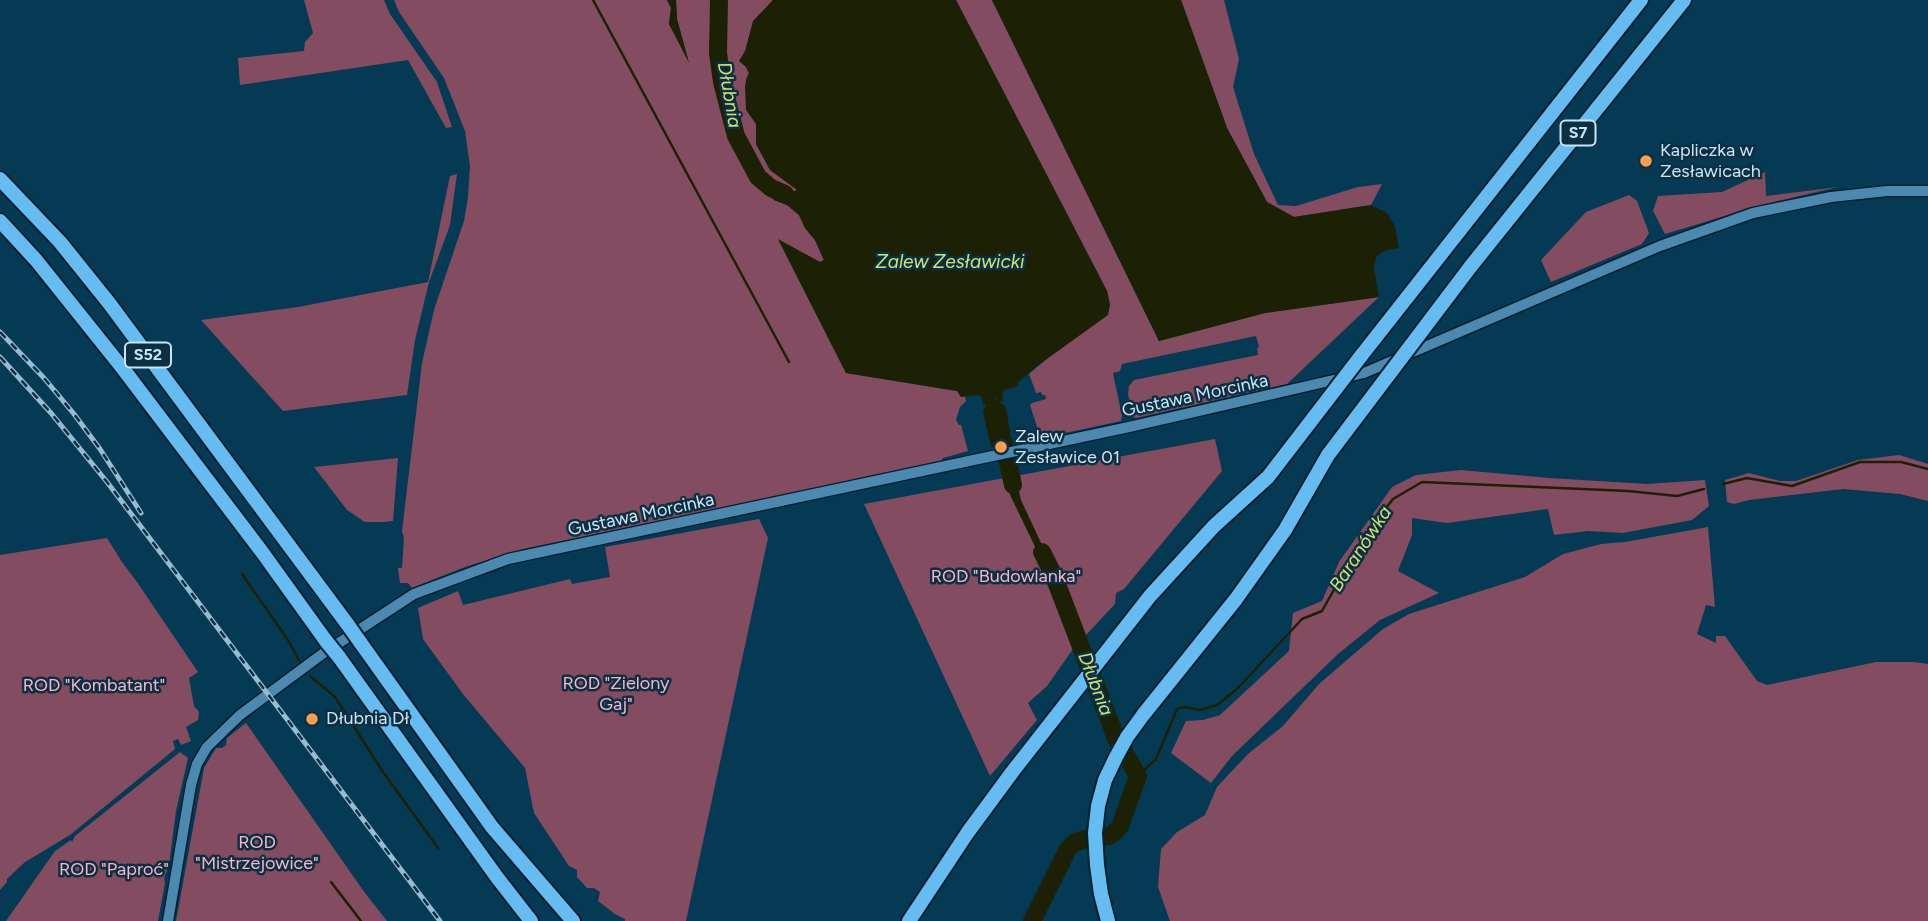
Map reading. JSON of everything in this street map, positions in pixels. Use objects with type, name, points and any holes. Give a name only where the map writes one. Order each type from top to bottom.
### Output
[{"type":"highway","name":"S7","points":[[909,921],[968,832],[1013,771],[1150,596],[1214,526],[1268,477],[1642,0]]},
{"type":"highway","name":"S7","points":[[1108,921],[1101,894],[1095,833],[1105,780],[1127,737],[1236,599],[1284,530],[1328,455],[1471,265],[1684,0]]},
{"type":"highway","name":"S52","points":[[0,178],[60,242],[109,303],[348,625],[492,827],[573,921]]},
{"type":"highway","name":"S52","points":[[0,221],[124,370],[262,552],[531,921]]},
{"type":"street","name":"Gustawa Morcinka","points":[[168,921],[195,769],[206,747],[240,715],[326,652],[414,594],[481,568],[520,557],[1364,373],[1660,246],[1754,213],[1840,196],[1887,191],[1928,191]]},
{"type":"green space","points":[[304,0],[384,0],[390,14],[437,82],[452,127],[446,128],[408,60],[240,85],[238,58],[304,51],[305,42],[313,33]]},
{"type":"green space","points":[[394,0],[667,0],[671,7],[669,24],[688,59],[677,19],[676,0],[773,0],[764,11],[746,67],[749,73],[746,80],[756,124],[756,144],[770,170],[798,190],[792,192],[769,183],[774,200],[787,205],[799,215],[815,240],[824,261],[820,262],[779,241],[846,373],[957,391],[961,397],[965,396],[966,401],[960,407],[956,420],[961,425],[968,451],[943,458],[940,462],[878,476],[523,549],[465,567],[412,588],[408,583],[400,583],[398,568],[402,568],[402,531],[422,363],[434,310],[464,221],[470,166],[465,131],[444,78],[399,12]]},
{"type":"green space","points":[[956,0],[992,0],[1159,341],[1265,313],[1379,297],[1287,384],[1136,418],[1133,417],[1128,394],[1129,386],[1134,380],[1258,355],[1259,347],[1256,336],[1122,364],[1120,371],[1113,373],[1121,421],[1040,436],[1030,405],[1046,399],[1041,392],[1036,393],[1029,374],[1110,305],[1107,291]]},
{"type":"green space","points":[[1181,0],[1224,0],[1239,59],[1233,87],[1254,154],[1278,205],[1296,206],[1358,187],[1382,184],[1371,205],[1294,217],[1267,202],[1227,128]]},
{"type":"green space","points":[[1765,172],[1766,196],[1838,187],[1765,204],[1665,234],[1653,211],[1658,196],[1722,192]]},
{"type":"green space","points":[[457,174],[450,225],[429,282],[415,340],[407,395],[283,411],[201,320],[298,307],[428,282],[450,176]]},
{"type":"green space","points":[[1629,195],[1637,201],[1649,233],[1642,244],[1551,282],[1541,260],[1586,212]]},
{"type":"green space","name":"ROD \"Budowlanka\"","points":[[1215,439],[1222,471],[1124,589],[1116,593],[1115,604],[1073,649],[1047,686],[1028,703],[1037,720],[990,776],[864,504]]},
{"type":"green space","points":[[1899,455],[1928,464],[1928,501],[1900,494],[1843,489],[1734,504],[1727,502],[1725,480],[1749,473],[1780,481],[1796,481],[1858,460]]},
{"type":"green space","points":[[398,458],[393,521],[365,522],[347,510],[314,467]]},
{"type":"green space","points":[[1461,470],[1647,484],[1705,480],[1709,506],[1692,520],[1623,533],[1588,531],[1554,535],[1548,509],[1447,523],[1412,518],[1412,535],[1398,571],[1439,593],[1380,620],[1338,654],[1232,756],[1211,783],[1171,753],[1186,721],[1220,715],[1289,651],[1293,613],[1322,601],[1339,562],[1392,487],[1416,475]]},
{"type":"green space","name":"ROD \"Zielony Gaj\"","points":[[759,519],[768,538],[686,921],[625,921],[598,901],[600,892],[587,888],[577,877],[577,870],[569,866],[534,813],[525,768],[463,694],[423,639],[418,608],[458,591],[463,605],[570,579],[572,584],[610,577],[605,547]]},
{"type":"green space","points":[[1708,527],[1715,607],[1706,605],[1697,634],[1716,643],[1716,636],[1725,636],[1757,681],[1767,685],[1876,662],[1928,664],[1928,921],[1170,921],[1158,887],[1161,849],[1177,832],[1205,815],[1217,787],[1248,754],[1283,726],[1319,684],[1383,629],[1409,614],[1525,577],[1563,554],[1601,544]]},
{"type":"green space","name":"ROD \"Kombatant\"","points":[[107,538],[198,672],[189,678],[194,706],[199,712],[198,720],[186,727],[191,741],[181,745],[178,739],[173,741],[175,749],[70,835],[25,862],[7,879],[0,890],[0,555]]},
{"type":"green space","name":"ROD \"Mistrzejowice\"","points":[[246,723],[387,921],[176,921],[204,768],[216,748],[226,745],[227,738]]},
{"type":"green space","name":"ROD \"Paproć\"","points":[[180,752],[188,758],[176,811],[158,921],[6,921],[55,851],[71,840],[72,842],[75,836]]},
{"type":"water","points":[[667,0],[676,0],[677,19],[689,63],[669,24],[671,8]]},
{"type":"water","name":"Zalew Zesławicki","points":[[773,0],[956,0],[1107,291],[1110,305],[1108,315],[1040,364],[1018,382],[1018,386],[1004,390],[1003,401],[997,402],[995,396],[995,405],[991,406],[989,397],[989,404],[983,405],[982,397],[978,395],[961,397],[957,391],[846,373],[778,239],[820,262],[824,260],[799,215],[787,205],[774,200],[759,185],[768,182],[792,192],[797,190],[770,170],[756,144],[756,124],[746,110],[745,87],[749,73],[739,61],[745,51],[753,21]]},
{"type":"water","points":[[992,0],[1181,0],[1227,128],[1267,202],[1294,217],[1371,205],[1387,213],[1395,226],[1399,248],[1384,251],[1376,257],[1374,268],[1379,297],[1265,313],[1159,341]]},
{"type":"water","points":[[1003,404],[1012,443],[991,447],[984,408],[996,408],[1004,442],[998,405]]},
{"type":"water","points":[[1013,463],[1013,475],[1021,500],[1053,574],[1040,557],[1011,497],[1000,466]]},
{"type":"waterway","points":[[593,0],[789,362]]},
{"type":"waterway","name":"Dłubnia","points":[[719,0],[718,53],[722,82],[736,136],[758,177],[771,188],[785,194]]},
{"type":"waterway","name":"Dłubnia","points":[[994,409],[1013,485]]},
{"type":"waterway","name":"Baranówka","points":[[1723,484],[1747,478],[1792,486],[1860,462],[1901,462],[1928,469]]},
{"type":"waterway","name":"Baranówka","points":[[1138,776],[1156,759],[1177,709],[1185,707],[1200,710],[1217,705],[1238,688],[1302,619],[1322,611],[1363,538],[1393,499],[1422,482],[1628,491],[1677,496],[1704,489]]},
{"type":"waterway","name":"Dłubnia","points":[[1032,921],[1068,849],[1082,840],[1109,836],[1120,826],[1138,776],[1116,738],[1042,552]]},
{"type":"waterway","points":[[242,574],[300,662]]},
{"type":"waterway","points":[[310,676],[335,697],[383,772],[438,848]]},
{"type":"waterway","points":[[331,882],[361,921]]},
{"type":"railway","points":[[0,332],[74,414],[141,513]]},
{"type":"railway","points":[[0,357],[51,413],[107,482],[440,921]]},
{"type":"place","name":"Kapliczka w Zesławicach","points":[[1646,161]]},
{"type":"place","name":"Zalew Zesławice 01","points":[[1001,447]]},
{"type":"place","name":"Dłubnia Dł","points":[[312,719]]}]
